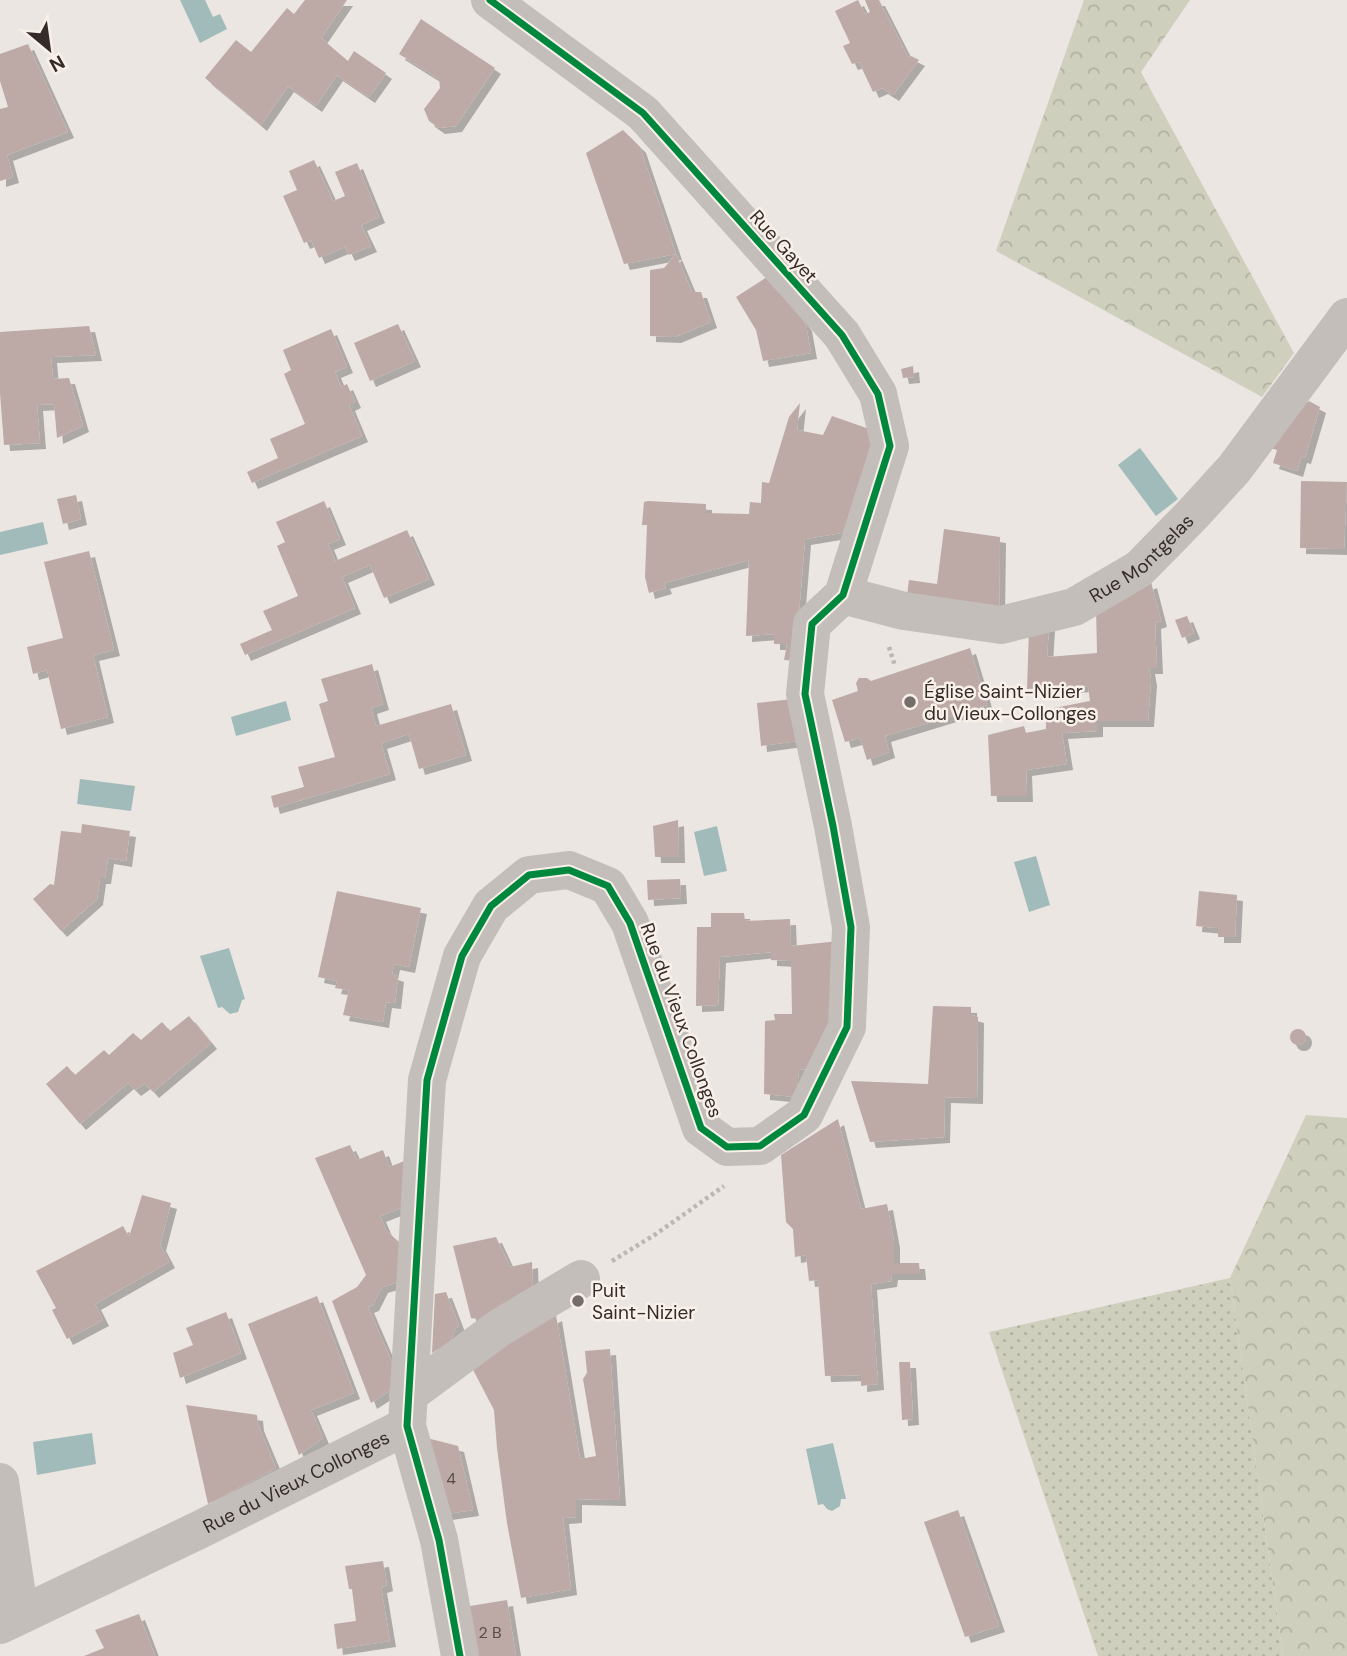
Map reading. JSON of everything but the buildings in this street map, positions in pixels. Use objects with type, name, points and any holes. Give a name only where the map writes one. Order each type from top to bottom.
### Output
[{"type":"street","name":"Rue Gayet","points":[[490,0],[643,113],[842,335],[871,382],[878,394],[890,446],[843,595]]},
{"type":"street","name":"Rue Montgelas","points":[[843,595],[904,611],[1001,625],[1074,607],[1139,569],[1191,516],[1234,469],[1347,317]]},
{"type":"street","points":[[760,1146],[804,1115],[847,1027],[850,928],[833,826],[804,694],[812,624],[843,595]]},
{"type":"street","name":"Rue du Vieux Collonges","points":[[10,1620],[199,1530],[407,1410],[427,1080],[462,956],[491,906],[529,875],[569,870],[608,886],[630,923],[701,1128],[727,1147],[760,1146]]},
{"type":"street","points":[[460,1656],[439,1540],[407,1410],[499,1328],[581,1279]]},
{"type":"street","points":[[0,1482],[10,1620]]},
{"type":"path","points":[[889,647],[895,666]]},
{"type":"path","points":[[581,1279],[656,1234],[724,1186],[760,1146]]},
{"type":"green space","points":[[1084,0],[1190,0],[1141,72],[1294,353],[1262,397],[996,251]]},
{"type":"green space","points":[[1306,1115],[1347,1118],[1347,1656],[1283,1656],[1230,1278]]},
{"type":"green space","points":[[1230,1278],[1283,1656],[1098,1656],[989,1332]]},
{"type":"water","points":[[180,0],[205,0],[213,17],[220,14],[227,29],[200,43]]},
{"type":"water","points":[[1140,448],[1178,499],[1156,516],[1118,465]]},
{"type":"water","points":[[43,522],[48,544],[0,555],[0,532]]},
{"type":"water","points":[[286,701],[291,720],[236,736],[231,717]]},
{"type":"water","points":[[80,779],[135,786],[131,811],[77,804]]},
{"type":"water","points":[[717,826],[727,871],[704,876],[694,832]]},
{"type":"water","points":[[1036,856],[1050,905],[1029,912],[1014,862]]},
{"type":"water","points":[[229,948],[245,999],[242,1000],[238,1012],[230,1014],[222,1007],[218,1008],[200,956]]},
{"type":"water","points":[[92,1433],[96,1464],[37,1475],[33,1442]]},
{"type":"water","points":[[833,1443],[846,1499],[841,1499],[840,1506],[832,1511],[823,1504],[818,1505],[806,1449]]},
{"type":"cycle path","points":[[460,1656],[439,1540],[407,1426],[427,1080],[462,956],[491,906],[529,875],[569,870],[608,886],[630,923],[701,1128],[727,1147],[760,1146],[804,1115],[847,1027],[851,927],[805,694],[812,624],[843,595],[890,446],[878,394],[842,335],[643,113],[490,0]]},
{"type":"place","name":"Église Saint-Nizier du Vieux-Collonges","points":[[910,702]]},
{"type":"place","name":"Puit Saint-Nizier","points":[[578,1301]]}]
